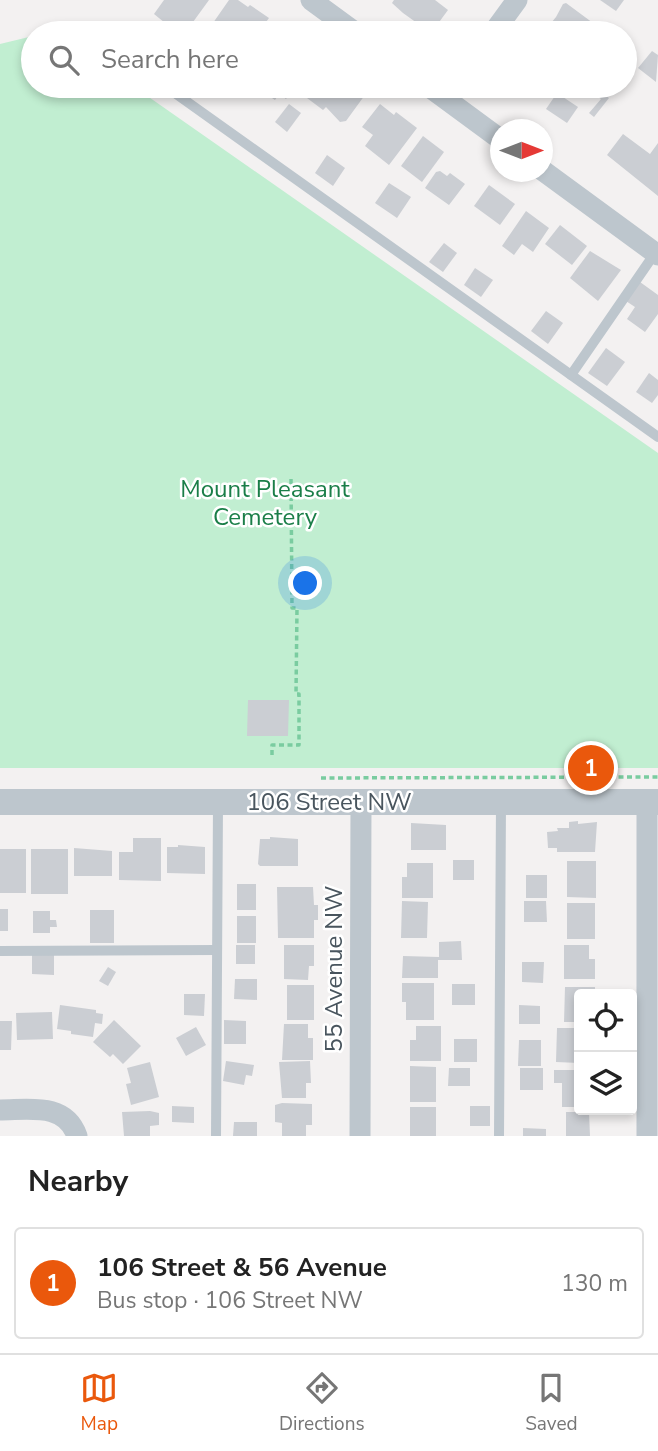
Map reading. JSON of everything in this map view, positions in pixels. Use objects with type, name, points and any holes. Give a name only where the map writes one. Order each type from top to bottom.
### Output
[{"type":"street","points":[[311,0],[340,21]]},
{"type":"street","points":[[502,21],[517,0]]},
{"type":"street","points":[[456,98],[490,130]]},
{"type":"street","points":[[553,178],[657,254]]},
{"type":"street","name":"55 Avenue NW","points":[[360,1136],[361,801]]},
{"type":"street","name":"106 Street NW","points":[[0,802],[653,802]]},
{"type":"street","points":[[647,1136],[653,802]]},
{"type":"street","points":[[0,1110],[41,1110],[62,1114],[70,1121],[78,1136]]},
{"type":"lane","points":[[182,98],[658,437]]},
{"type":"lane","points":[[571,375],[657,254]]},
{"type":"lane","points":[[216,1136],[218,802]]},
{"type":"lane","points":[[499,1136],[500,802]]},
{"type":"lane","points":[[0,951],[217,950]]},
{"type":"path","points":[[272,755],[272,746],[299,745],[299,694],[296,694],[297,608],[292,608],[291,478]]},
{"type":"path","points":[[310,778],[658,777]]},
{"type":"green space","name":"Mount Pleasant Cemetery","points":[[21,39],[21,98],[150,98],[658,453],[658,768],[0,768],[0,44]]},
{"type":"building","points":[[164,0],[209,0],[194,21],[163,21],[154,14]]},
{"type":"building","points":[[229,0],[238,0],[248,7],[250,5],[269,18],[267,21],[214,21]]},
{"type":"building","points":[[394,0],[435,0],[448,10],[440,21],[414,21],[392,3]]},
{"type":"building","points":[[600,0],[624,0],[616,11]]},
{"type":"building","points":[[566,3],[590,21],[553,21]]},
{"type":"building","points":[[652,51],[658,55],[656,82],[638,68]]},
{"type":"building","points":[[307,98],[363,98],[346,121],[340,122],[326,107],[323,110]]},
{"type":"building","points":[[554,98],[564,98],[578,107],[567,123],[546,109]]},
{"type":"building","points":[[609,98],[594,117],[589,113],[601,99]]},
{"type":"building","points":[[289,104],[301,113],[287,132],[275,122]]},
{"type":"building","points":[[380,104],[417,128],[389,165],[365,146],[373,135],[362,127]]},
{"type":"building","points":[[623,134],[650,154],[658,143],[658,196],[607,155]]},
{"type":"building","points":[[423,136],[444,152],[422,182],[401,166]]},
{"type":"building","points":[[327,155],[345,168],[333,186],[315,173]]},
{"type":"building","points":[[440,171],[447,176],[450,173],[465,184],[449,205],[425,188],[436,172]]},
{"type":"building","points":[[389,183],[411,197],[397,218],[375,203]]},
{"type":"building","points":[[489,185],[515,204],[500,225],[474,206]]},
{"type":"building","points":[[526,211],[549,228],[533,252],[522,244],[514,255],[502,246]]},
{"type":"building","points":[[560,225],[587,246],[572,265],[545,244]]},
{"type":"building","points":[[444,243],[457,253],[443,272],[429,262]]},
{"type":"building","points":[[590,251],[621,270],[598,301],[570,278]]},
{"type":"building","points":[[475,268],[493,280],[481,297],[464,285]]},
{"type":"building","points":[[640,282],[658,295],[658,314],[645,332],[627,319],[635,307],[626,301]]},
{"type":"building","points":[[546,311],[563,323],[548,344],[531,331]]},
{"type":"building","points":[[606,348],[625,362],[607,386],[588,373]]},
{"type":"building","points":[[649,373],[658,380],[658,395],[652,403],[636,392]]},
{"type":"building","points":[[248,700],[289,700],[288,736],[247,736]]},
{"type":"building","points":[[578,821],[578,824],[597,822],[595,852],[557,852],[557,848],[548,848],[547,832],[558,831],[557,828],[569,828],[569,822]]},
{"type":"building","points":[[411,823],[446,825],[446,850],[411,850]]},
{"type":"building","points":[[133,838],[161,838],[161,881],[119,880],[119,852],[133,852]]},
{"type":"building","points":[[260,839],[298,839],[298,866],[258,864]]},
{"type":"building","points":[[167,847],[205,847],[205,874],[167,873]]},
{"type":"building","points":[[74,848],[112,851],[112,876],[74,876]]},
{"type":"building","points":[[0,849],[26,849],[26,893],[0,893]]},
{"type":"building","points":[[31,849],[68,849],[68,894],[31,894]]},
{"type":"building","points":[[453,860],[474,860],[474,880],[453,880]]},
{"type":"building","points":[[567,861],[596,861],[596,898],[567,897]]},
{"type":"building","points":[[407,863],[433,863],[433,898],[402,898],[402,877],[407,877]]},
{"type":"building","points":[[526,875],[547,875],[547,898],[526,898]]},
{"type":"building","points":[[237,884],[256,884],[256,910],[237,910]]},
{"type":"building","points":[[277,887],[313,887],[314,905],[318,905],[318,920],[314,920],[314,938],[278,938]]},
{"type":"building","points":[[402,901],[428,902],[427,938],[401,938]]},
{"type":"building","points":[[524,901],[546,901],[547,922],[524,922]]},
{"type":"building","points":[[567,903],[595,903],[595,939],[567,939]]},
{"type":"building","points":[[0,909],[8,909],[8,931],[0,931]]},
{"type":"building","points":[[90,910],[114,910],[114,943],[90,943]]},
{"type":"building","points":[[33,911],[50,911],[50,920],[56,920],[57,927],[50,927],[50,933],[33,933]]},
{"type":"building","points":[[237,916],[256,916],[256,943],[237,943]]},
{"type":"building","points":[[461,941],[462,960],[438,960],[438,978],[402,978],[403,956],[439,957],[439,942]]},
{"type":"building","points":[[236,945],[255,945],[255,964],[236,964]]},
{"type":"building","points":[[284,945],[314,945],[314,966],[309,966],[308,980],[284,979]]},
{"type":"building","points":[[564,945],[589,945],[589,959],[595,959],[595,979],[564,979]]},
{"type":"building","points":[[32,954],[54,954],[54,975],[32,974]]},
{"type":"building","points":[[522,962],[544,962],[543,983],[522,982]]},
{"type":"building","points":[[108,967],[116,972],[108,986],[99,981]]},
{"type":"building","points":[[235,979],[257,979],[257,1000],[234,999]]},
{"type":"building","points":[[402,983],[434,983],[434,1020],[406,1020]]},
{"type":"building","points":[[452,984],[475,984],[475,1005],[452,1005]]},
{"type":"building","points":[[287,985],[314,985],[314,1020],[287,1020]]},
{"type":"building","points":[[565,987],[595,987],[574,989],[574,1022],[564,1022]]},
{"type":"building","points":[[184,994],[205,994],[204,1016],[184,1015]]},
{"type":"building","points":[[60,1005],[96,1010],[96,1013],[103,1014],[102,1024],[95,1023],[93,1037],[57,1029]]},
{"type":"building","points":[[519,1005],[540,1006],[540,1024],[519,1024]]},
{"type":"building","points":[[52,1012],[53,1039],[17,1040],[16,1013]]},
{"type":"building","points":[[114,1020],[141,1046],[123,1064],[113,1054],[110,1057],[93,1042]]},
{"type":"building","points":[[224,1020],[246,1021],[246,1044],[224,1044]]},
{"type":"building","points":[[0,1021],[12,1021],[11,1050],[0,1050]]},
{"type":"building","points":[[284,1024],[308,1024],[308,1038],[313,1038],[313,1060],[282,1060]]},
{"type":"building","points":[[416,1026],[441,1026],[441,1061],[410,1061],[410,1040],[416,1040]]},
{"type":"building","points":[[196,1027],[206,1045],[186,1056],[176,1038]]},
{"type":"building","points":[[557,1028],[574,1028],[574,1063],[556,1062]]},
{"type":"building","points":[[454,1039],[477,1039],[477,1062],[454,1062]]},
{"type":"building","points":[[519,1040],[541,1040],[541,1066],[518,1066]]},
{"type":"building","points":[[226,1061],[254,1065],[252,1076],[246,1075],[244,1085],[223,1081]]},
{"type":"building","points":[[310,1061],[311,1083],[306,1083],[306,1098],[282,1098],[279,1062]]},
{"type":"building","points":[[150,1062],[159,1097],[131,1105],[126,1084],[131,1083],[127,1068]]},
{"type":"building","points":[[410,1066],[436,1067],[436,1102],[410,1102]]},
{"type":"building","points":[[449,1068],[470,1068],[470,1086],[448,1086]]},
{"type":"building","points":[[520,1068],[543,1068],[543,1090],[520,1090]]},
{"type":"building","points":[[554,1070],[574,1070],[574,1107],[562,1107],[562,1083],[554,1083]]},
{"type":"building","points":[[312,1104],[312,1125],[306,1125],[306,1136],[282,1136],[282,1123],[275,1122],[275,1105]]},
{"type":"building","points":[[172,1106],[194,1107],[194,1123],[172,1122]]},
{"type":"building","points":[[470,1106],[490,1106],[490,1126],[470,1126]]},
{"type":"building","points":[[410,1107],[436,1107],[436,1136],[410,1136]]},
{"type":"building","points":[[122,1112],[159,1113],[159,1125],[150,1126],[150,1136],[124,1136]]},
{"type":"building","points":[[566,1112],[589,1115],[590,1136],[566,1136]]},
{"type":"building","points":[[234,1122],[257,1122],[257,1136],[233,1136]]},
{"type":"building","points":[[523,1128],[546,1129],[546,1136],[523,1136]]},
{"type":"place","name":"106 Street & 56 Avenue","points":[[591,768]]}]
